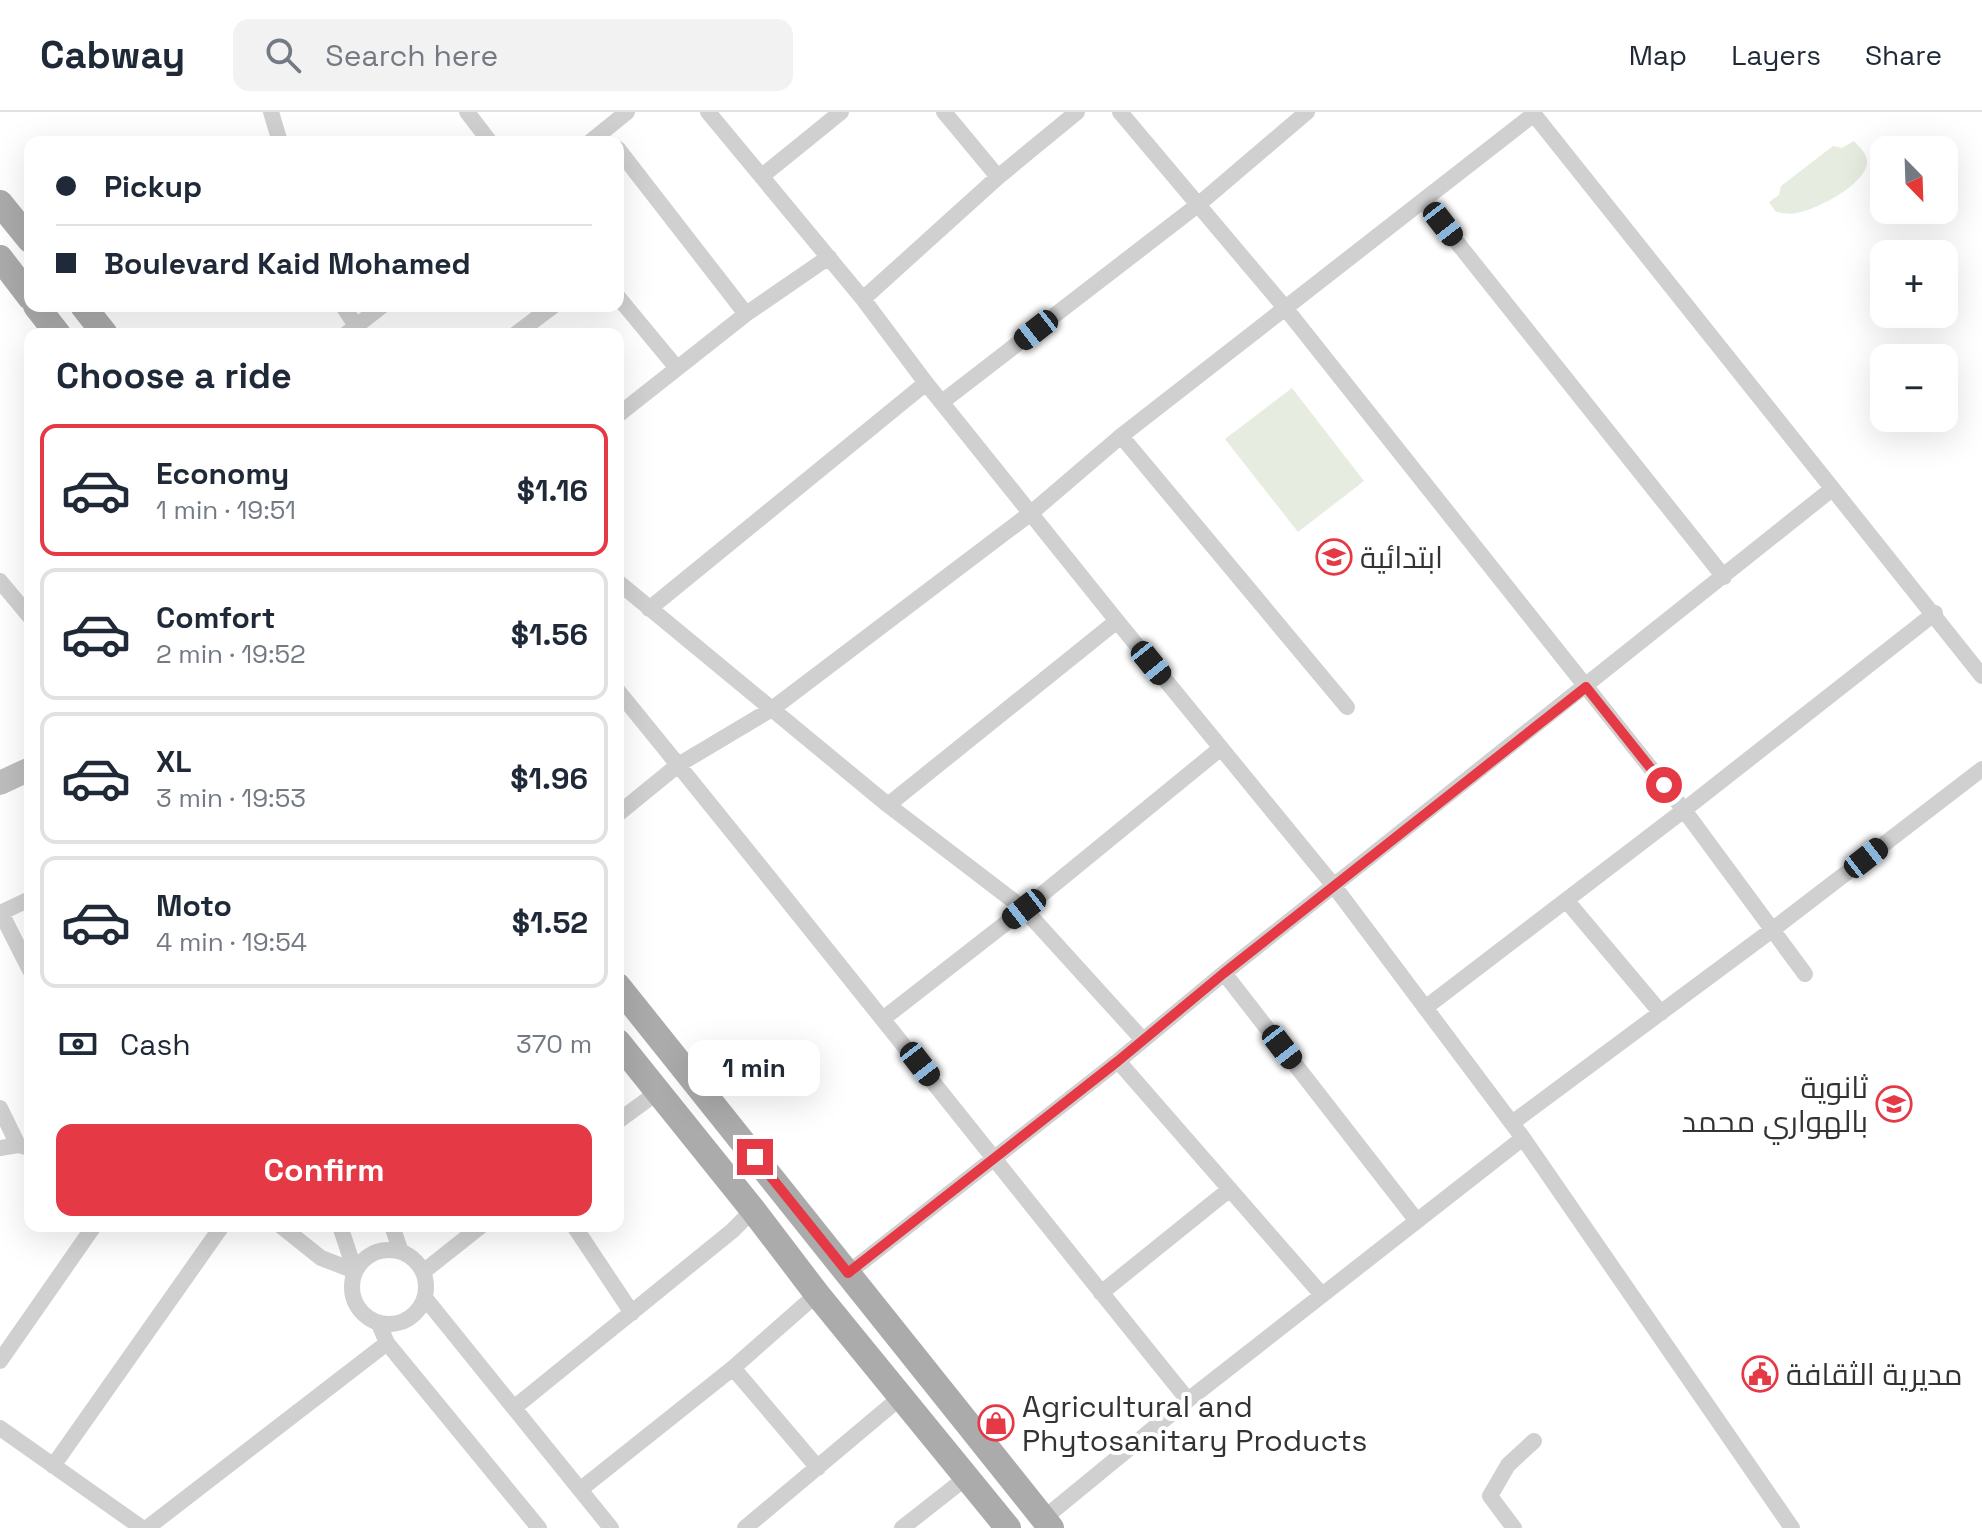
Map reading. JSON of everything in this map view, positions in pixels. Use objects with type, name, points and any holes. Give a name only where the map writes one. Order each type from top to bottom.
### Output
[{"type":"main road","points":[[0,203],[24,233]]},
{"type":"main road","points":[[0,258],[24,289]]},
{"type":"main road","points":[[41,312],[53,328]]},
{"type":"main road","points":[[88,312],[100,328]]},
{"type":"main road","points":[[624,993],[1047,1524]]},
{"type":"main road","points":[[624,1050],[817,1294],[1008,1528]]},
{"type":"street","points":[[271,112],[278,136]]},
{"type":"street","points":[[467,112],[485,136]]},
{"type":"street","points":[[608,136],[627,112]]},
{"type":"street","points":[[708,112],[863,299],[926,383],[1334,886],[1523,1138],[1792,1528]]},
{"type":"street","points":[[762,176],[841,112]]},
{"type":"street","points":[[944,112],[998,177]]},
{"type":"street","points":[[863,299],[998,177],[1077,112]]},
{"type":"street","points":[[1120,112],[1286,309],[1684,810],[1805,974]]},
{"type":"street","points":[[942,402],[1199,204],[1307,112]]},
{"type":"street","points":[[624,809],[678,765],[772,709],[1031,513],[1121,436],[1533,113],[1832,489],[1935,613],[1982,676]]},
{"type":"street","points":[[624,157],[746,314]]},
{"type":"street","points":[[1424,201],[1724,577]]},
{"type":"street","points":[[624,410],[746,314],[829,257]]},
{"type":"street","points":[[624,304],[676,367]]},
{"type":"street","points":[[354,328],[374,312]]},
{"type":"street","points":[[524,328],[545,312]]},
{"type":"street","points":[[649,609],[926,383]]},
{"type":"street","points":[[1121,436],[1347,707]]},
{"type":"street","points":[[848,1273],[1118,1061],[1224,973],[1832,489]]},
{"type":"street","points":[[0,581],[24,610]]},
{"type":"street","points":[[624,587],[888,805],[1024,909],[1143,1040]]},
{"type":"street","points":[[1425,1008],[1935,613]]},
{"type":"street","points":[[888,805],[1117,621]]},
{"type":"street","points":[[624,698],[884,1018],[1188,1400]]},
{"type":"street","points":[[884,1018],[1024,909],[1221,748]]},
{"type":"street","points":[[1512,1123],[1982,769]]},
{"type":"street","points":[[0,783],[24,772]]},
{"type":"street","points":[[1566,900],[1661,1013]]},
{"type":"street","points":[[24,902],[1,913],[24,958]]},
{"type":"street","points":[[1224,973],[1417,1221]]},
{"type":"street","points":[[1118,1061],[1322,1295]]},
{"type":"street","points":[[624,1117],[658,1092]]},
{"type":"street","points":[[0,1108],[24,1146],[0,1148]]},
{"type":"street","points":[[1047,1524],[1188,1400],[1523,1138]]},
{"type":"street","points":[[1101,1293],[1230,1189]]},
{"type":"street","points":[[515,1407],[732,1231],[753,1210]]},
{"type":"street","points":[[0,1361],[90,1232]]},
{"type":"street","points":[[53,1466],[218,1232]]},
{"type":"street","points":[[288,1232],[321,1258],[355,1271]]},
{"type":"street","points":[[342,1232],[355,1271]]},
{"type":"street","points":[[394,1232],[401,1252]]},
{"type":"street","points":[[423,1272],[473,1232]]},
{"type":"street","points":[[578,1232],[632,1313]]},
{"type":"street","points":[[379,1251],[401,1252],[414,1259],[423,1272],[425,1298],[420,1308],[402,1323],[379,1324],[369,1319],[354,1303],[351,1281],[355,1271],[369,1255],[379,1251]]},
{"type":"street","points":[[581,1489],[733,1368],[817,1294]]},
{"type":"street","points":[[425,1298],[611,1528]]},
{"type":"street","points":[[379,1324],[387,1343],[539,1528]]},
{"type":"street","points":[[0,1428],[144,1528],[387,1343]]},
{"type":"street","points":[[733,1368],[818,1468]]},
{"type":"street","points":[[745,1528],[901,1397]]},
{"type":"street","points":[[1514,1528],[1490,1496],[1508,1465],[1534,1441]]},
{"type":"street","points":[[902,1528],[967,1477]]},
{"type":"shaded area","points":[[1854,141],[1867,160],[1858,180],[1838,195],[1805,211],[1794,214],[1776,212],[1769,202],[1779,195],[1781,186],[1833,146],[1842,148]]},
{"type":"shaded area","points":[[1292,388],[1364,481],[1298,532],[1225,439]]},
{"type":"place","name":"ابتدائية","points":[[1334,557]]},
{"type":"place","name":"ثانوية بالهواري محمد","points":[[1894,1104]]},
{"type":"place","name":"مديرية الثقافة","points":[[1760,1374]]},
{"type":"place","name":"Agricultural and Phytosanitary Products","points":[[996,1423]]},
{"type":"route","points":[[755,1157],[848,1273],[1586,687],[1664,785]]}]
